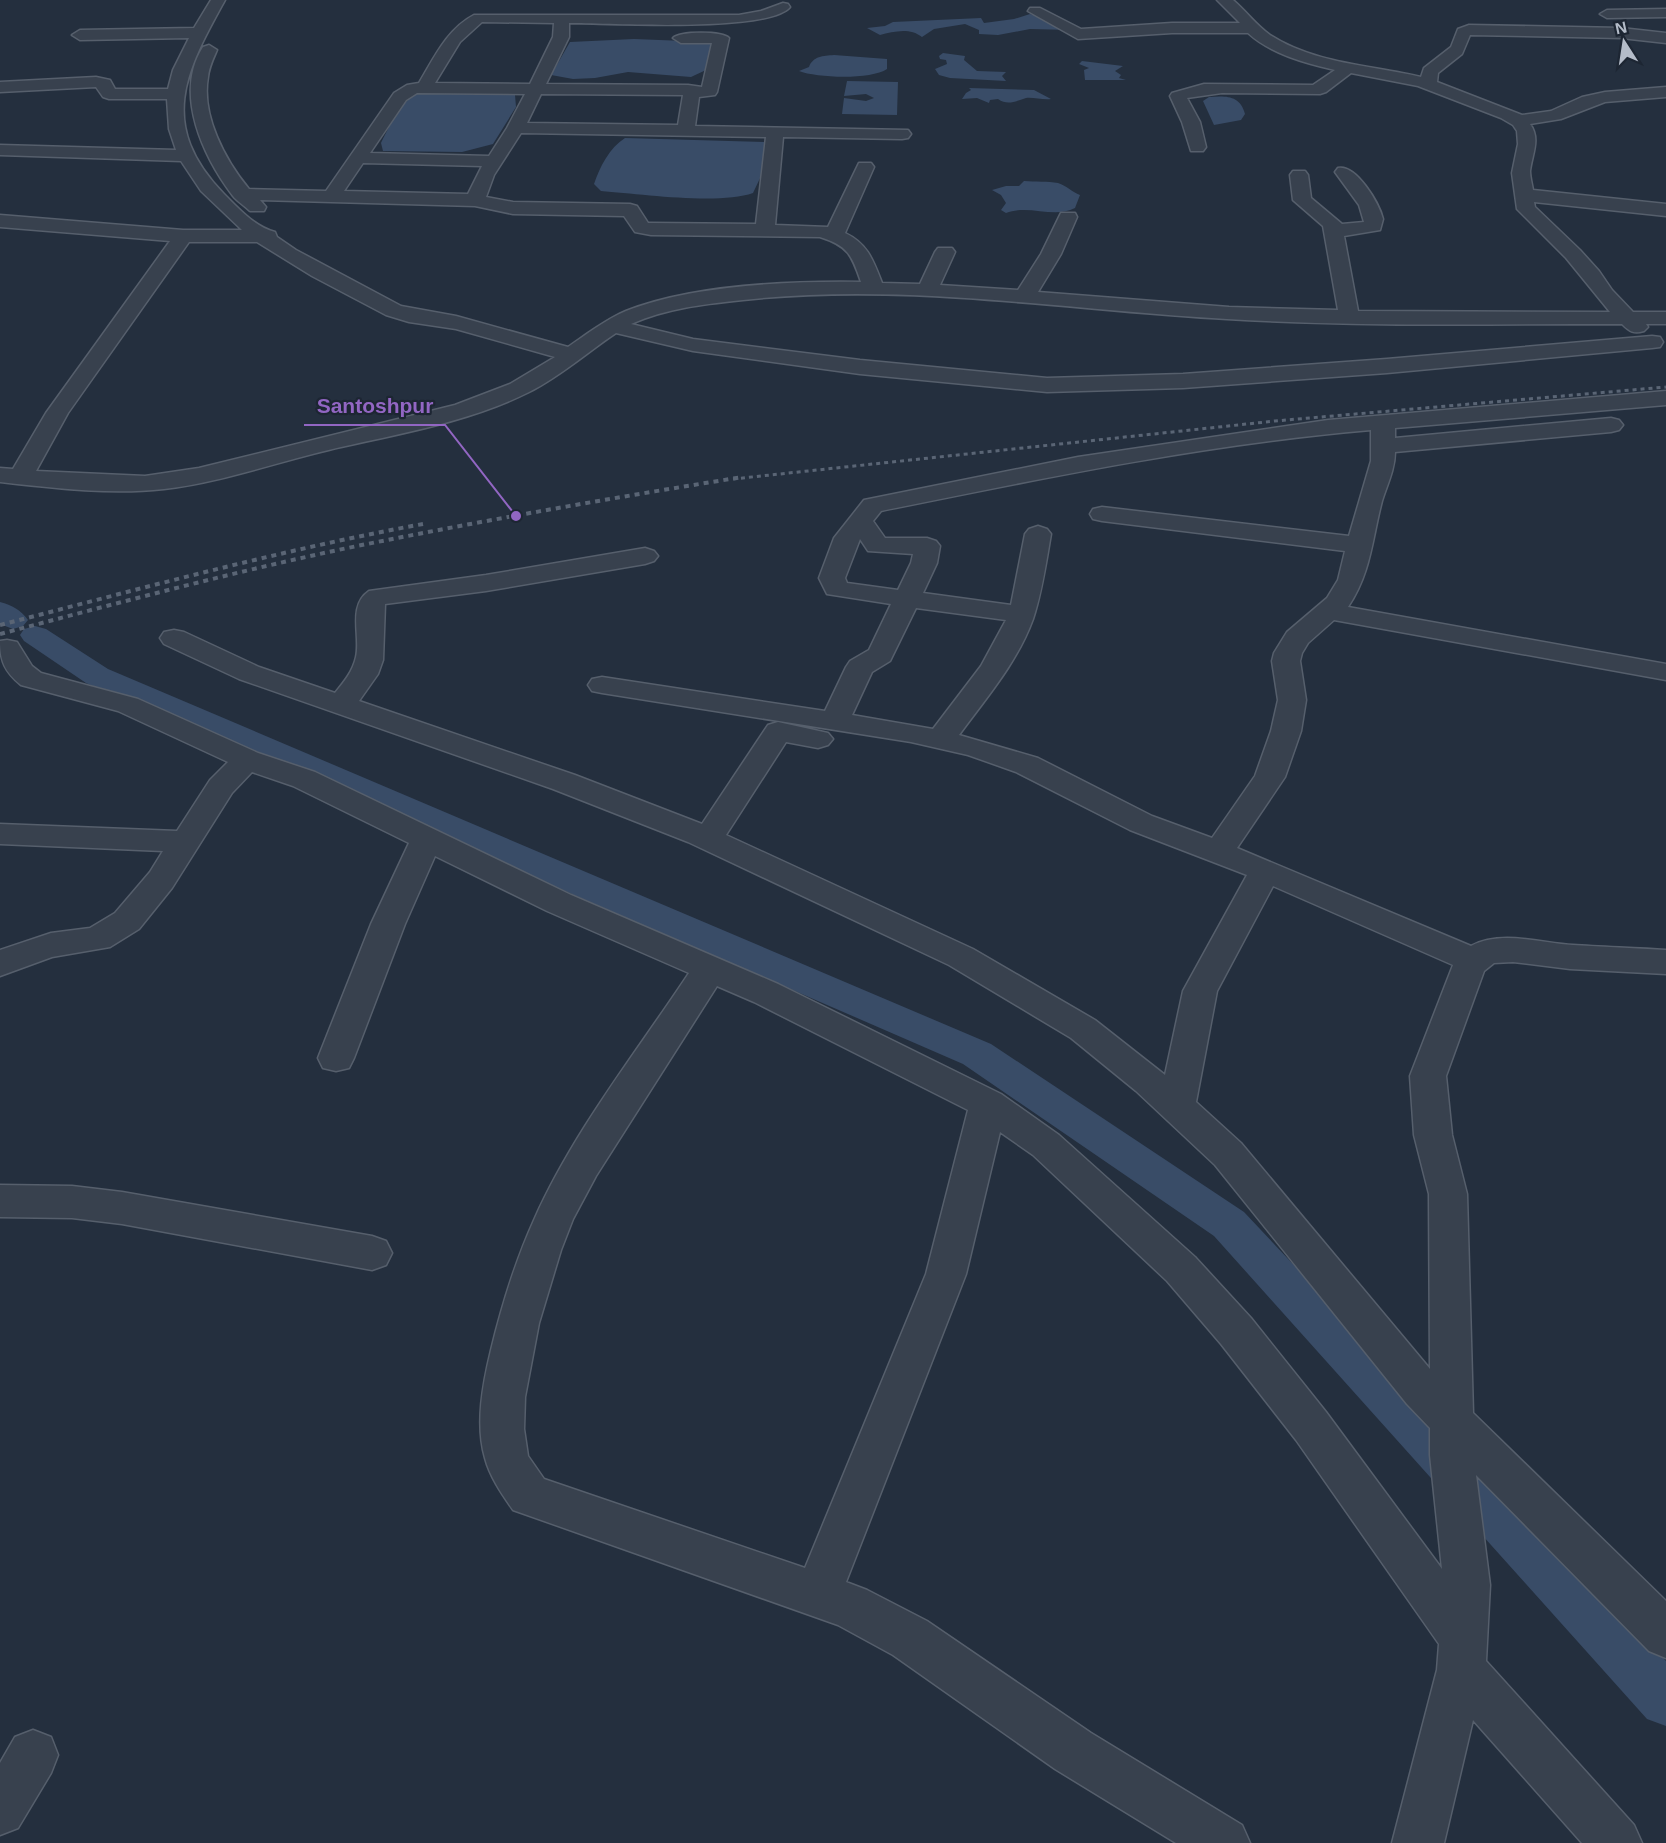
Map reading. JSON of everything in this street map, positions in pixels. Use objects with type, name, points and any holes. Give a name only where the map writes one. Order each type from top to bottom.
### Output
[{"type":"street","points":[[218,0],[197,33],[175,94],[180,139],[187,156],[213,196],[278,231]]},
{"type":"street","points":[[233,0],[201,72],[200,98],[203,125],[241,194],[316,270],[400,314],[441,320],[572,355]]},
{"type":"street","points":[[1224,0],[1253,32],[1292,52],[1345,70],[1428,85],[1507,114],[1519,121],[1526,131],[1527,144],[1521,173],[1526,209],[1573,254],[1604,294],[1659,350]]},
{"type":"street","points":[[588,19],[592,4]]},
{"type":"street","points":[[424,88],[458,34],[473,20],[506,17],[588,19],[685,13],[753,18],[783,7]]},
{"type":"street","points":[[1035,11],[1078,34],[1172,28],[1250,28]]},
{"type":"street","points":[[1575,32],[1588,17],[1666,12]]},
{"type":"street","points":[[476,200],[485,175],[516,128],[535,88],[567,37],[562,19]]},
{"type":"street","points":[[1428,85],[1430,71],[1456,53],[1462,44],[1465,31],[1575,32],[1666,38]]},
{"type":"street","points":[[80,35],[197,33]]},
{"type":"street","points":[[1649,36],[1666,51]]},
{"type":"street","points":[[332,197],[400,97],[413,88],[678,89],[691,93],[709,92],[721,38],[664,38]]},
{"type":"street","points":[[1197,147],[1191,122],[1178,96],[1182,93],[1210,89],[1313,90],[1320,89],[1345,70]]},
{"type":"street","points":[[0,87],[96,82],[104,83],[109,94],[175,94]]},
{"type":"street","points":[[1519,121],[1555,115],[1588,100],[1666,92]]},
{"type":"street","points":[[686,131],[691,93]]},
{"type":"street","points":[[516,128],[902,134]]},
{"type":"street","points":[[765,229],[775,133]]},
{"type":"street","points":[[0,150],[187,156]]},
{"type":"street","points":[[358,158],[495,161]]},
{"type":"street","points":[[835,234],[865,167]]},
{"type":"street","points":[[1334,230],[1366,228],[1372,226],[1374,219],[1368,204],[1344,172]]},
{"type":"street","points":[[1299,176],[1302,200],[1313,211],[1327,218],[1334,230],[1349,316]]},
{"type":"street","points":[[241,194],[476,200],[513,208],[630,210],[642,228],[651,229],[820,231],[835,234],[857,249],[866,264],[869,279],[874,287]]},
{"type":"street","points":[[1523,195],[1666,210]]},
{"type":"street","points":[[1024,297],[1051,254],[1068,217]]},
{"type":"street","points":[[0,221],[183,236],[278,231]]},
{"type":"street","points":[[1539,223],[1570,224]]},
{"type":"street","points":[[10,476],[183,236]]},
{"type":"street","points":[[927,290],[945,252]]},
{"type":"street","points":[[10,476],[147,483],[224,469],[477,404],[519,388],[563,363],[611,326],[645,312],[708,298],[765,292],[874,287],[1230,313],[1561,319],[1666,318]]},
{"type":"street","points":[[421,299],[431,304],[441,320]]},
{"type":"street","points":[[611,326],[693,345],[872,368],[1047,385],[1183,381],[1659,350]]},
{"type":"street","points":[[1383,434],[1666,398]]},
{"type":"street","points":[[1021,614],[842,590],[833,583],[832,578],[847,538],[873,506],[1078,464],[1328,427],[1383,434],[1633,423]]},
{"type":"street","points":[[1218,852],[1269,777],[1286,731],[1292,700],[1286,661],[1288,653],[1298,638],[1337,603],[1351,580],[1370,501],[1383,461],[1383,434]]},
{"type":"street","points":[[1102,514],[1360,545]]},
{"type":"street","points":[[708,839],[778,731],[830,741],[860,667],[880,655],[907,600],[924,563],[927,546],[877,546],[861,521]]},
{"type":"street","points":[[940,740],[995,664],[1021,614],[1038,534]]},
{"type":"street","points":[[341,705],[364,674],[371,653],[370,608],[372,601],[378,597],[486,583],[645,556]]},
{"type":"street","points":[[1328,611],[1666,672]]},
{"type":"street","points":[[174,638],[249,673],[564,782],[708,839],[961,957],[1083,1029],[1177,1107],[1228,1154],[1422,1391],[1452,1439],[1666,1634]]},
{"type":"street","points":[[0,650],[7,648],[21,671],[31,679],[128,705],[247,760],[304,779],[559,903],[766,993],[988,1104],[1046,1145],[1180,1269],[1236,1331],[1311,1426],[1462,1653],[1617,1843]]},
{"type":"street","points":[[602,685],[837,721],[976,748],[1027,765],[1142,823],[1266,870],[1473,960]]},
{"type":"street","points":[[0,964],[21,954],[51,945],[98,939],[127,921],[161,880],[221,787],[247,760]]},
{"type":"street","points":[[0,834],[186,842]]},
{"type":"street","points":[[336,1058],[388,924],[427,839]]},
{"type":"street","points":[[1177,1107],[1200,991],[1266,870]]},
{"type":"street","points":[[1418,1843],[1462,1653],[1467,1585],[1452,1439],[1448,1194],[1433,1135],[1428,1076],[1473,960],[1487,952],[1513,950],[1570,957],[1666,962]]},
{"type":"street","points":[[710,969],[565,1195],[544,1244],[512,1346],[501,1414],[506,1455],[513,1473],[529,1495],[850,1606],[910,1638],[1073,1751],[1224,1843]]},
{"type":"street","points":[[817,1595],[946,1274],[988,1104]]},
{"type":"street","points":[[0,1201],[72,1202],[122,1208],[372,1253]]},
{"type":"street","points":[[0,1810],[33,1755]]},
{"type":"water","points":[[1030,14],[1043,17],[1072,30],[1030,29],[998,35],[979,34],[979,30],[965,24],[934,29],[922,37],[906,31],[880,35],[867,28],[885,26],[893,22],[981,18],[984,23],[1014,19]]},
{"type":"water","points":[[634,39],[710,42],[712,47],[706,70],[691,77],[628,72],[573,79],[551,75],[570,42]]},
{"type":"water","points":[[943,53],[965,56],[964,60],[977,71],[1006,72],[1002,76],[1006,81],[950,78],[939,75],[935,69],[947,64],[946,60],[940,59],[939,56]]},
{"type":"water","points":[[822,56],[887,59],[887,69],[869,75],[844,77],[799,71],[809,67]]},
{"type":"water","points":[[1082,61],[1123,66],[1115,71],[1121,75],[1119,78],[1126,80],[1085,80],[1084,70],[1089,68],[1079,64]]},
{"type":"water","points":[[847,81],[898,82],[897,115],[842,114],[844,98],[866,101],[874,98],[866,94],[844,96]]},
{"type":"water","points":[[969,88],[1034,90],[1051,99],[1026,98],[1009,103],[998,99],[990,100],[989,103],[977,98],[962,99],[971,90]]},
{"type":"water","points":[[424,91],[510,93],[515,95],[516,107],[493,144],[462,152],[383,151],[381,143],[398,112],[409,99]]},
{"type":"water","points":[[1209,97],[1232,98],[1240,103],[1245,114],[1241,120],[1214,125],[1203,101]]},
{"type":"water","points":[[625,138],[764,142],[770,144],[769,159],[753,193],[738,196],[679,198],[601,191],[594,184],[599,171],[610,152]]},
{"type":"water","points":[[1024,181],[1058,183],[1080,195],[1075,208],[1067,211],[1024,210],[1006,213],[1001,210],[1006,203],[1001,195],[992,190],[1006,186],[1019,186]]},
{"type":"waterway","points":[[0,611],[13,620]]},
{"type":"waterway","points":[[35,635],[97,676],[977,1054],[1229,1224],[1666,1700]]},
{"type":"railway","points":[[733,479],[1275,421],[1666,387]]},
{"type":"railway","points":[[0,634],[183,586],[321,554],[508,517],[743,477]]},
{"type":"railway","points":[[0,625],[263,558],[423,524]]},
{"type":"place","name":"Santoshpur","points":[[516,516]]}]
